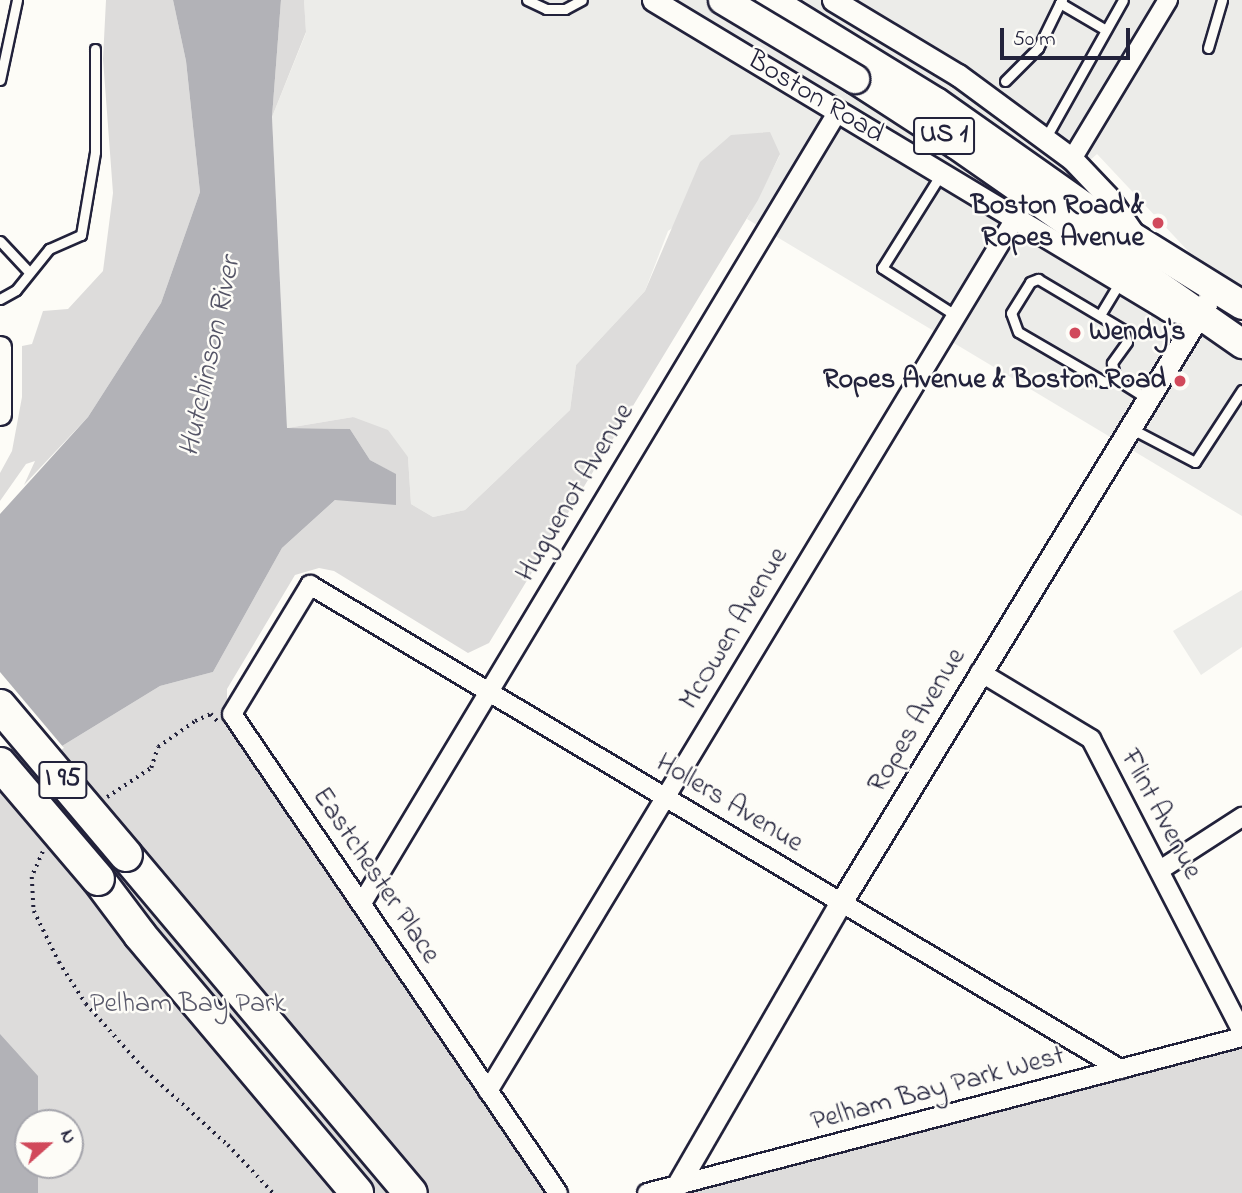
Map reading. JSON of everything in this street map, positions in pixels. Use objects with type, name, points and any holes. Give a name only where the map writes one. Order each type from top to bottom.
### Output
[{"type":"highway","name":"I 95","points":[[0,706],[411,1193]]},
{"type":"highway","name":"I 95","points":[[0,764],[357,1193]]},
{"type":"main road","name":"Boston Road","points":[[723,0],[861,70],[1089,210],[1133,233],[1242,305]]},
{"type":"main road","name":"Boston Road","points":[[770,0],[861,70],[1022,207],[1242,344]]},
{"type":"street","name":"Boston Road","points":[[653,0],[941,174],[1022,207],[1121,280],[1168,310],[1197,316]]},
{"type":"street","points":[[725,43],[749,0]]},
{"type":"street","name":"Boston Road","points":[[833,0],[958,75],[1072,159],[1108,197],[1133,233]]},
{"type":"street","points":[[1072,159],[1167,0]]},
{"type":"street","name":"Huguenot Avenue","points":[[362,903],[838,111]]},
{"type":"street","name":"McOwen Avenue","points":[[488,1091],[1022,207]]},
{"type":"street","name":"Ropes Avenue","points":[[677,1185],[840,904],[1146,398],[1215,289]]},
{"type":"street","points":[[0,347],[0,414]]},
{"type":"street","name":"Hollers Avenue","points":[[310,585],[1120,1069]]},
{"type":"street","name":"Eastchester Place","points":[[310,585],[232,714],[558,1193]]},
{"type":"street","name":"Flint Avenue","points":[[980,673],[1091,739],[1242,1031]]},
{"type":"street","points":[[1160,870],[1242,817]]},
{"type":"street","name":"Pelham Bay Park West","points":[[647,1193],[1242,1037]]},
{"type":"lane","points":[[0,80],[17,0]]},
{"type":"lane","points":[[527,0],[546,9],[565,9],[582,0]]},
{"type":"lane","points":[[1045,139],[1123,0]]},
{"type":"lane","points":[[1208,48],[1222,0]]},
{"type":"lane","points":[[1005,81],[1038,48],[1061,2],[1106,30]]},
{"type":"lane","points":[[0,299],[16,290],[49,249],[81,235],[95,152],[95,49]]},
{"type":"lane","points":[[941,174],[882,268],[955,315]]},
{"type":"lane","points":[[0,242],[29,272]]},
{"type":"lane","points":[[1116,379],[1104,382],[1018,332],[1011,313],[1030,282],[1038,279],[1100,315],[1127,336],[1112,363],[1116,379],[1146,398]]},
{"type":"lane","points":[[1100,315],[1121,280]]},
{"type":"lane","points":[[1129,427],[1185,460],[1195,463],[1202,458],[1242,390]]},
{"type":"shaded area","points":[[304,0],[1242,0],[1242,286],[1189,252],[1097,154],[1018,225],[1242,351],[1242,516],[747,219],[780,155],[668,231],[645,291],[576,365],[570,410],[465,510],[433,517],[411,504],[408,457],[353,417],[287,428],[272,117],[306,33]]},
{"type":"shaded area","points":[[1242,590],[1242,647],[1201,675],[1173,631]]},
{"type":"green space","points":[[106,0],[173,0],[186,61],[200,192],[161,303],[88,417],[24,485],[35,461],[26,464],[0,501],[0,473],[12,451],[22,397],[22,346],[32,344],[43,311],[68,309],[103,271],[113,193],[103,59]]},
{"type":"green space","points":[[281,0],[304,0],[306,32],[272,117]]},
{"type":"green space","name":"Pelham Bay Park","points":[[770,132],[780,154],[758,200],[489,643],[468,653],[334,571],[319,568],[295,575],[227,689],[227,724],[547,1193],[0,1193],[0,784],[160,686],[213,672],[282,548],[335,500],[395,474],[370,460],[350,429],[287,428],[353,417],[388,430],[408,457],[411,504],[433,517],[465,510],[570,410],[576,365],[645,291],[700,162],[731,135]]},
{"type":"green space","points":[[1242,1048],[1242,1193],[672,1193]]},
{"type":"water","name":"Hutchinson River","points":[[173,0],[281,0],[272,117],[287,428],[350,429],[370,460],[396,474],[396,505],[335,500],[282,548],[213,672],[160,686],[0,784],[0,514],[88,417],[161,303],[200,192],[186,61]]},
{"type":"water","points":[[0,1034],[38,1076],[38,1109],[14,1109],[14,1179],[38,1179],[38,1193],[0,1193]]},
{"type":"pier","points":[[0,672],[64,748],[0,788]]},
{"type":"place","name":"Boston Road & Ropes Avenue","points":[[1158,223]]},
{"type":"place","name":"Wendy's","points":[[1075,333]]},
{"type":"place","name":"Ropes Avenue & Boston Road","points":[[1180,381]]}]
